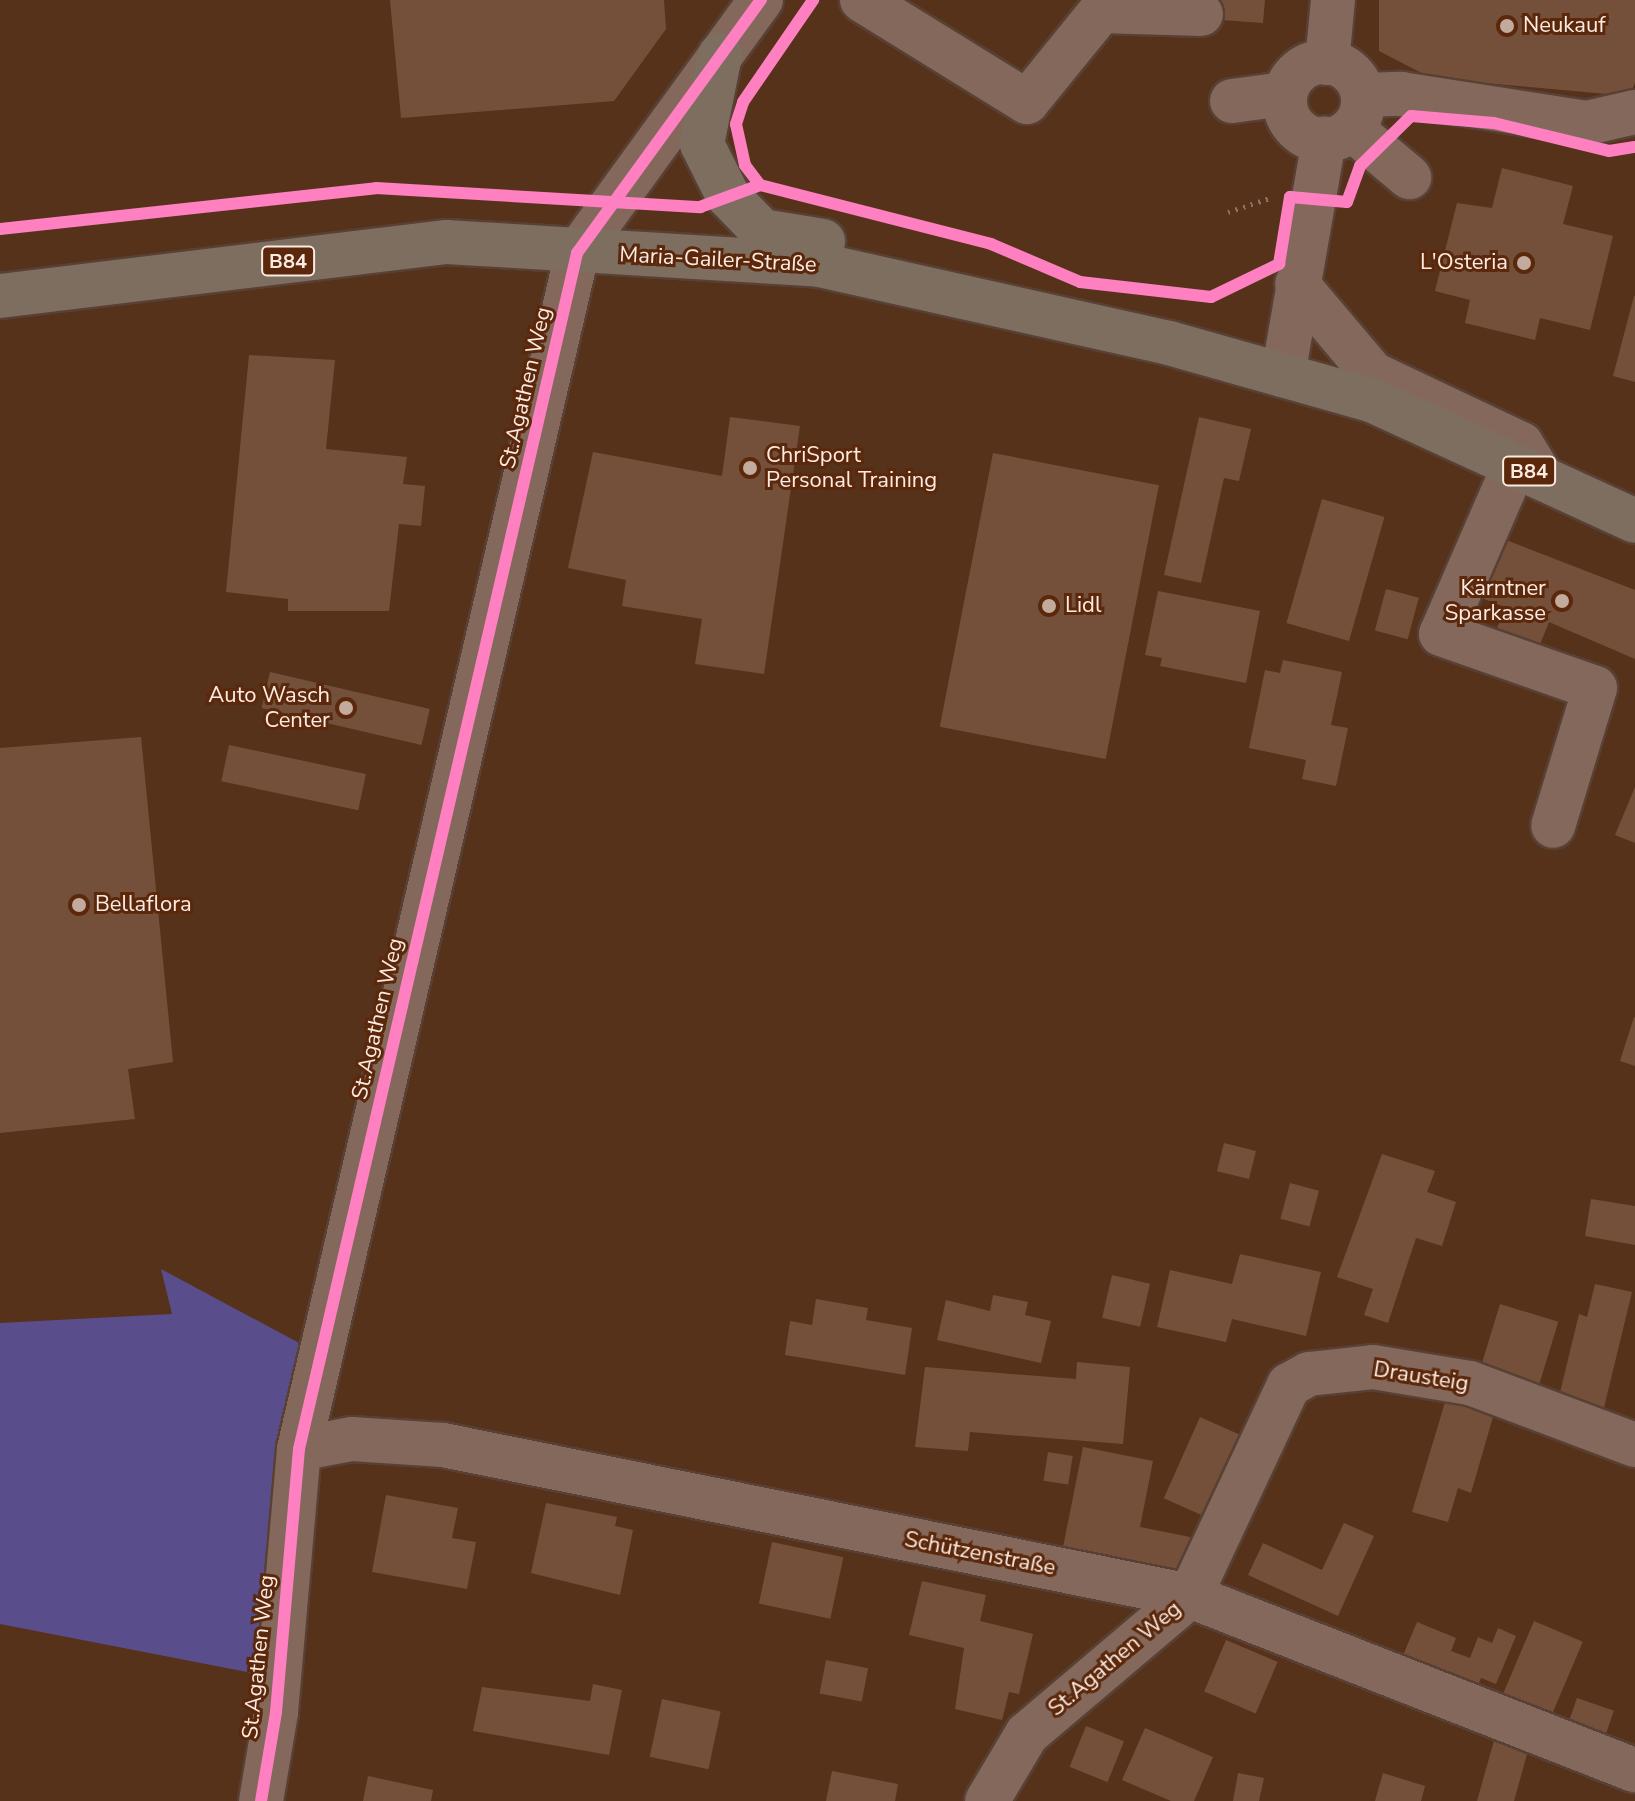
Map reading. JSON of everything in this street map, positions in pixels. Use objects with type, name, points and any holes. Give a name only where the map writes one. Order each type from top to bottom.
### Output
[{"type":"main road","points":[[720,55],[702,144],[728,196],[762,231],[944,262],[972,296]]},
{"type":"main road","name":"Maria-Gailer-Straße","points":[[0,296],[447,242],[577,253],[820,265],[972,296],[1371,400],[1635,521]]},
{"type":"street","points":[[577,253],[761,0]]},
{"type":"street","points":[[862,0],[1027,102],[1101,11],[1201,14]]},
{"type":"street","points":[[1327,63],[1333,0]]},
{"type":"street","points":[[1283,375],[1297,284],[1346,121],[1355,76],[1327,63],[1296,74],[1284,94],[1294,124],[1346,121],[1401,94],[1587,123],[1635,112]]},
{"type":"street","points":[[1232,101],[1284,94]]},
{"type":"street","points":[[1346,121],[1409,177]]},
{"type":"street","name":"St.Agathen Weg","points":[[261,1801],[276,1712],[299,1449],[577,253]]},
{"type":"street","points":[[1297,284],[1373,374],[1521,444],[1529,471],[1441,634],[1595,688],[1553,826]]},
{"type":"street","name":"Drausteig","points":[[1190,1596],[1289,1385],[1309,1374],[1373,1367],[1470,1383],[1635,1445]]},
{"type":"street","name":"Schützenstraße","points":[[299,1449],[352,1439],[443,1445],[1190,1596],[1635,1770]]},
{"type":"street","name":"St.Agathen Weg","points":[[987,1801],[1027,1734],[1190,1596]]},
{"type":"path","points":[[1228,212],[1262,197],[1289,204]]},
{"type":"shaded area","points":[[161,1269],[301,1344],[268,1676],[0,1624],[0,1323],[172,1314]]},
{"type":"building","points":[[390,0],[664,0],[666,29],[614,101],[401,118]]},
{"type":"building","points":[[1209,0],[1265,0],[1263,23],[1208,19]]},
{"type":"building","name":"Neukauf","points":[[1379,0],[1635,0],[1635,83],[1629,96],[1431,78],[1379,51]]},
{"type":"building","name":"L'Osteria","points":[[1502,168],[1573,186],[1563,224],[1613,236],[1590,330],[1540,318],[1535,340],[1465,323],[1470,300],[1435,291],[1457,203],[1492,208]]},
{"type":"building","points":[[1635,296],[1635,382],[1613,376]]},
{"type":"building","points":[[249,355],[335,360],[326,449],[407,457],[403,484],[425,486],[421,526],[399,524],[389,611],[288,611],[288,599],[226,592]]},
{"type":"building","points":[[730,417],[800,426],[764,674],[695,664],[702,619],[622,606],[626,580],[568,568],[593,452],[722,476]]},
{"type":"building","points":[[1199,417],[1251,429],[1239,481],[1224,478],[1201,583],[1164,575]]},
{"type":"building","name":"Lidl","points":[[993,453],[1159,485],[1106,759],[940,727]]},
{"type":"building","points":[[1322,499],[1384,517],[1349,641],[1286,623]]},
{"type":"building","name":"Kärntner Sparkasse","points":[[1496,536],[1635,590],[1635,659],[1549,622],[1537,652],[1494,636],[1505,607],[1474,595]]},
{"type":"building","points":[[1386,589],[1419,598],[1408,639],[1375,631]]},
{"type":"building","points":[[1158,591],[1260,611],[1246,683],[1160,666],[1162,658],[1145,655]]},
{"type":"building","points":[[1283,660],[1342,672],[1331,725],[1348,728],[1336,786],[1302,779],[1306,760],[1249,748],[1265,670],[1280,673]]},
{"type":"building","name":"Auto Wasch Center","points":[[270,672],[430,709],[421,745],[262,708]]},
{"type":"building","name":"Bellaflora","points":[[141,737],[173,1062],[128,1069],[135,1119],[0,1133],[0,748]]},
{"type":"building","points":[[229,745],[366,774],[358,810],[221,781]]},
{"type":"building","points":[[1635,787],[1635,843],[1615,835]]},
{"type":"building","points":[[1635,1018],[1635,1066],[1620,1061]]},
{"type":"building","points":[[1224,1143],[1256,1151],[1249,1179],[1217,1171]]},
{"type":"building","points":[[1382,1154],[1435,1171],[1427,1192],[1456,1202],[1442,1246],[1416,1238],[1388,1323],[1364,1315],[1373,1289],[1337,1277]]},
{"type":"building","points":[[1290,1183],[1319,1191],[1309,1227],[1280,1219]]},
{"type":"building","points":[[1591,1199],[1635,1206],[1635,1245],[1585,1236]]},
{"type":"building","points":[[1240,1254],[1321,1272],[1306,1336],[1232,1319],[1226,1342],[1157,1327],[1170,1270],[1232,1284]]},
{"type":"building","points":[[1112,1275],[1150,1284],[1140,1327],[1102,1318]]},
{"type":"building","points":[[1595,1284],[1632,1292],[1601,1420],[1556,1409],[1579,1314],[1587,1317]]},
{"type":"building","points":[[993,1295],[1028,1302],[1025,1315],[1051,1321],[1041,1363],[937,1340],[946,1300],[990,1311]]},
{"type":"building","points":[[816,1299],[868,1308],[866,1320],[912,1328],[905,1375],[785,1355],[790,1321],[812,1325]]},
{"type":"building","points":[[1500,1304],[1558,1322],[1536,1395],[1478,1377]]},
{"type":"building","points":[[1077,1362],[1130,1367],[1123,1444],[970,1432],[968,1451],[915,1447],[925,1367],[1076,1379]]},
{"type":"building","points":[[1449,1389],[1497,1403],[1471,1493],[1458,1488],[1448,1522],[1412,1512]]},
{"type":"building","points":[[1200,1417],[1249,1439],[1213,1520],[1164,1498]]},
{"type":"building","points":[[1083,1447],[1153,1461],[1140,1527],[1190,1537],[1181,1584],[1060,1562]]},
{"type":"building","points":[[1048,1452],[1073,1456],[1068,1485],[1043,1481]]},
{"type":"building","points":[[386,1495],[458,1508],[452,1538],[476,1542],[467,1589],[372,1572]]},
{"type":"building","points":[[546,1503],[617,1517],[615,1526],[633,1530],[620,1595],[531,1573]]},
{"type":"building","points":[[1344,1523],[1374,1536],[1338,1616],[1248,1575],[1263,1543],[1322,1570]]},
{"type":"building","points":[[772,1542],[843,1557],[830,1619],[759,1604]]},
{"type":"building","points":[[922,1581],[986,1595],[980,1621],[1033,1634],[1019,1694],[1009,1692],[1002,1720],[955,1709],[964,1648],[909,1635]]},
{"type":"building","points":[[1534,1621],[1583,1642],[1550,1720],[1501,1699]]},
{"type":"building","points":[[1417,1622],[1456,1638],[1451,1651],[1470,1658],[1478,1637],[1492,1643],[1498,1628],[1516,1636],[1496,1684],[1481,1678],[1474,1695],[1399,1665]]},
{"type":"building","points":[[1226,1640],[1278,1662],[1256,1713],[1204,1692]]},
{"type":"building","points":[[826,1660],[868,1668],[862,1702],[820,1693]]},
{"type":"building","points":[[593,1684],[622,1690],[609,1755],[473,1731],[482,1687],[590,1701]]},
{"type":"building","points":[[1577,1698],[1614,1711],[1602,1744],[1566,1731]]},
{"type":"building","points":[[662,1699],[721,1711],[708,1769],[650,1757]]},
{"type":"building","points":[[1086,1726],[1124,1741],[1108,1782],[1070,1767]]},
{"type":"building","points":[[1145,1728],[1213,1757],[1194,1801],[1171,1801],[1122,1780]]},
{"type":"building","points":[[1495,1737],[1529,1747],[1514,1801],[1477,1801]]},
{"type":"building","points":[[832,1771],[898,1784],[895,1801],[826,1801]]},
{"type":"building","points":[[1238,1773],[1264,1778],[1259,1801],[1233,1801]]},
{"type":"building","points":[[1383,1773],[1425,1786],[1421,1801],[1375,1801]]},
{"type":"building","points":[[368,1776],[433,1790],[431,1801],[363,1801]]},
{"type":"cycle path","points":[[261,1801],[276,1712],[299,1449],[577,253],[761,0]]},
{"type":"cycle path","points":[[760,185],[745,165],[736,124],[743,102],[813,0]]},
{"type":"cycle path","points":[[0,229],[376,188],[700,207],[760,185],[991,244],[1080,282],[1211,297],[1279,264],[1290,197],[1347,202],[1360,166],[1411,116],[1494,123],[1609,151],[1635,147]]},
{"type":"place","name":"Neukauf","points":[[1507,26]]},
{"type":"place","name":"L'Osteria","points":[[1524,263]]},
{"type":"place","name":"ChriSport Personal Training","points":[[750,468]]},
{"type":"place","name":"Kärntner Sparkasse","points":[[1562,601]]},
{"type":"place","name":"Lidl","points":[[1049,606]]},
{"type":"place","name":"Auto Wasch Center","points":[[346,708]]},
{"type":"place","name":"Bellaflora","points":[[79,905]]}]
